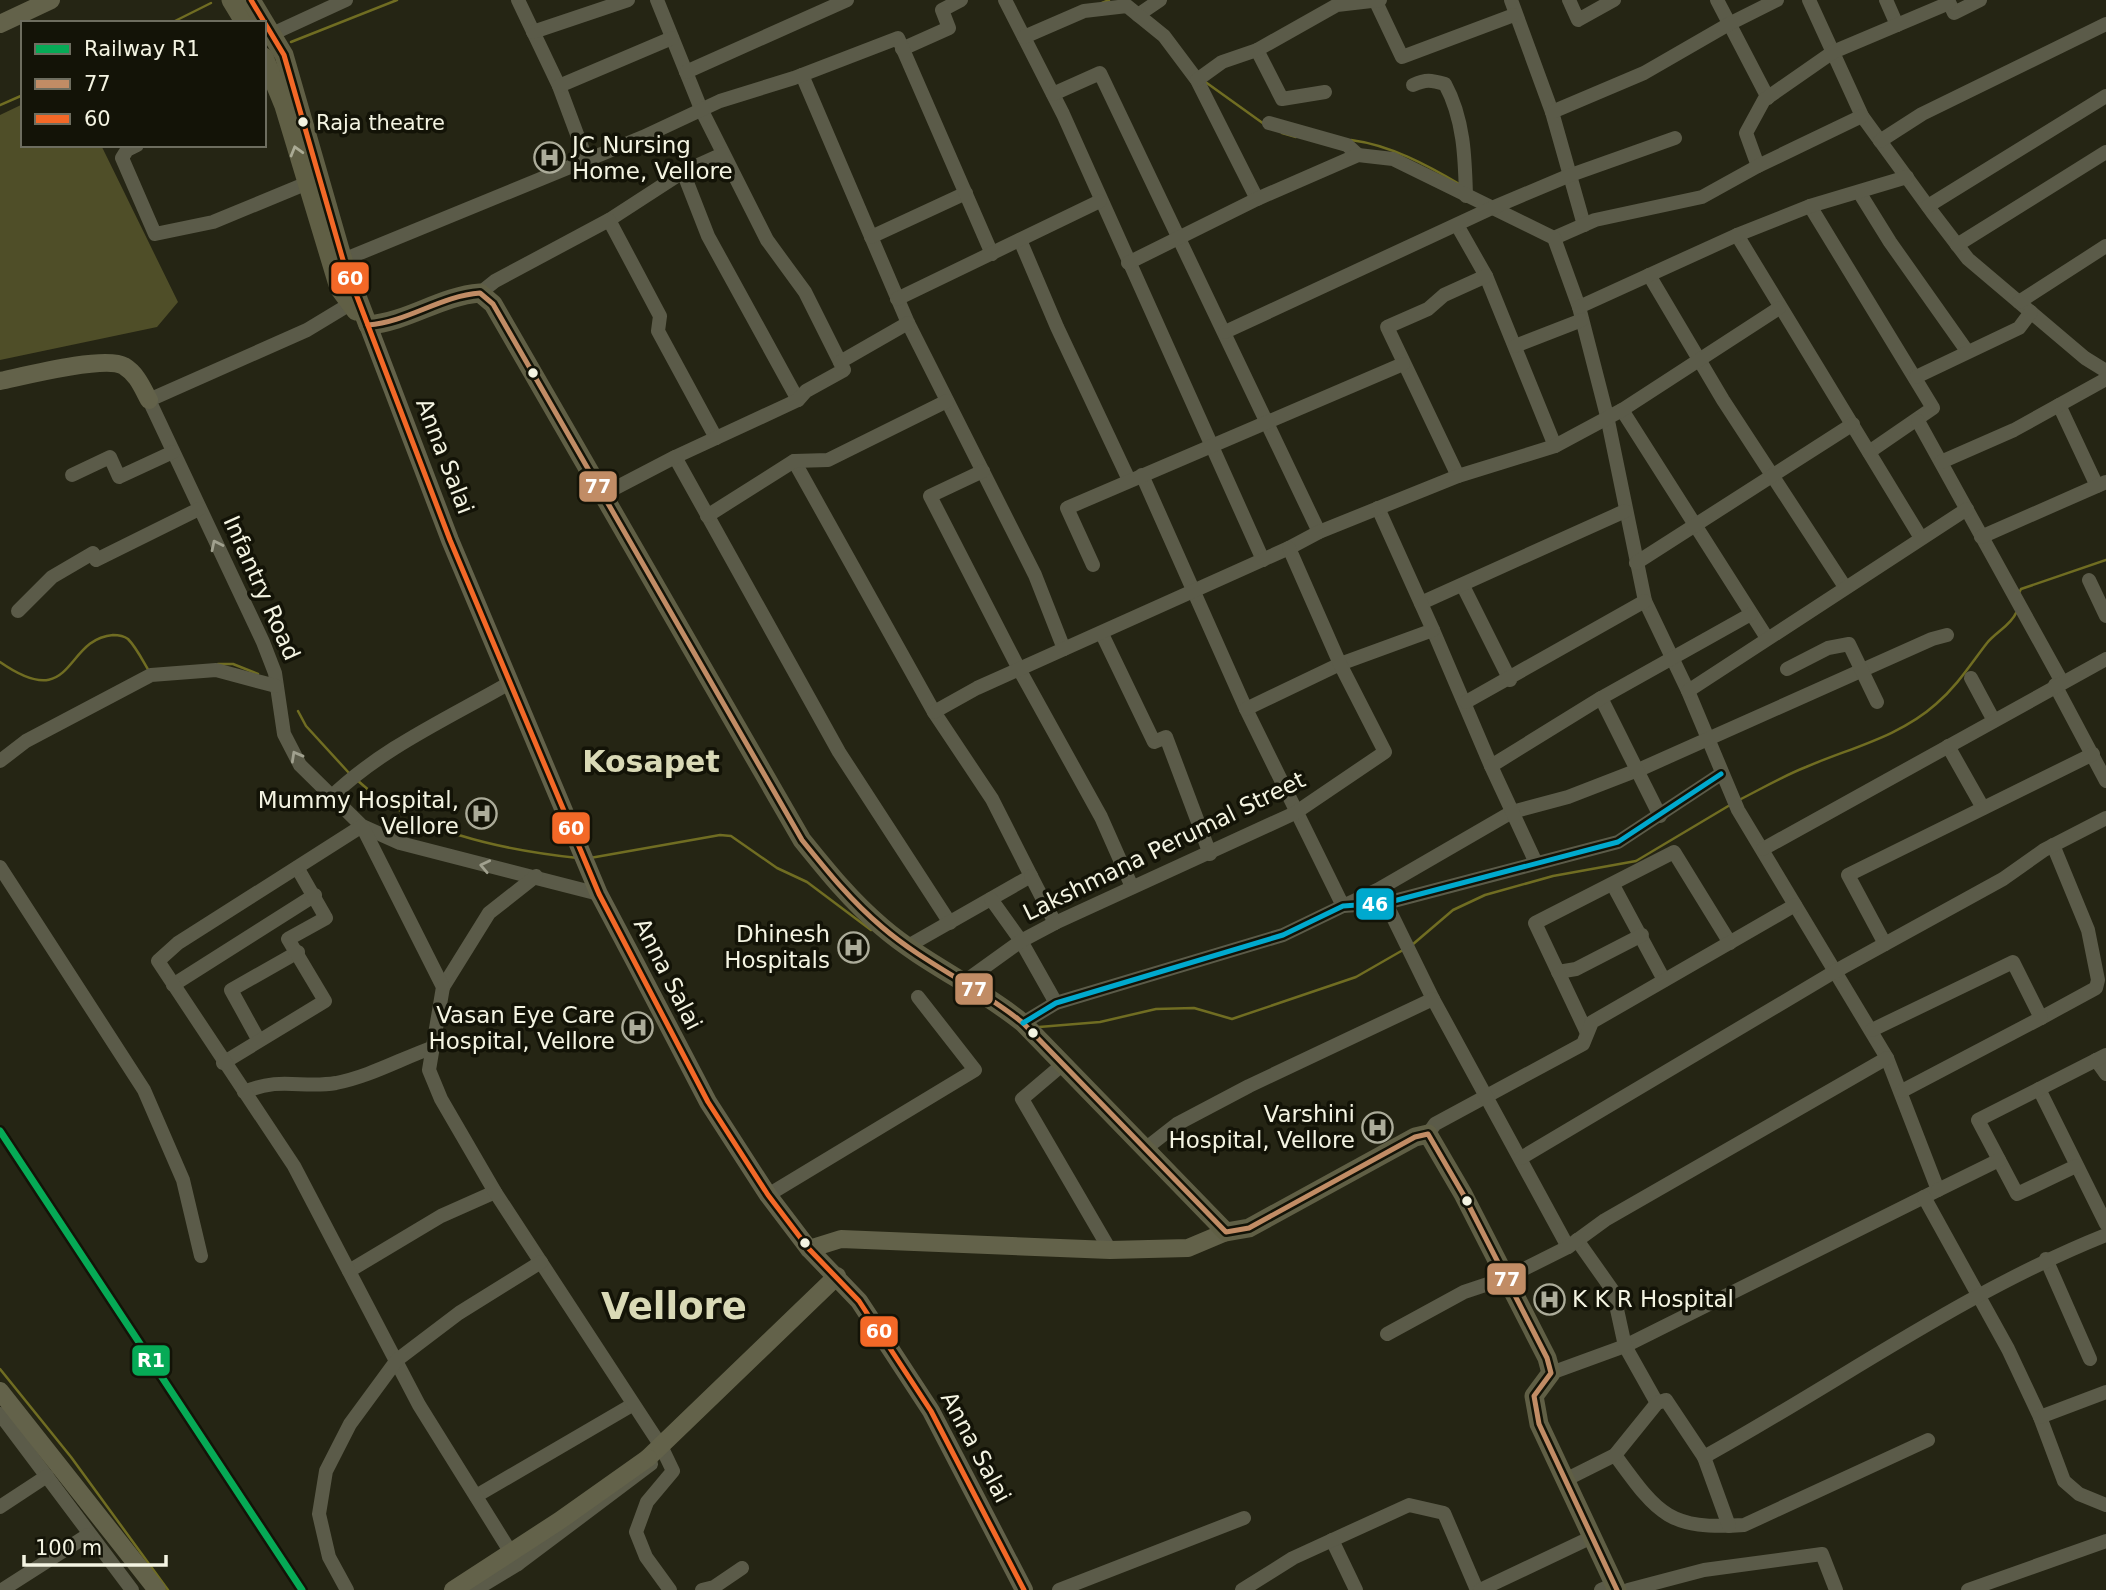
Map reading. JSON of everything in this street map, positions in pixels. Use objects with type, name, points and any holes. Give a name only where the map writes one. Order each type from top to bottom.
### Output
[{"type":"highway","points":[[231,0],[244,21]]},
{"type":"highway","name":"Anna Salai","points":[[251,0],[264,21]]},
{"type":"highway","name":"Anna Salai","points":[[266,24],[284,55],[343,260],[368,326]]},
{"type":"highway","name":"Anna Salai","points":[[266,67],[270,88],[306,184],[339,288],[368,326]]},
{"type":"highway","points":[[368,326],[392,324],[460,295],[480,293],[494,304],[802,840],[846,895],[908,946],[1023,1023],[1226,1233],[1249,1228],[1415,1137],[1428,1134],[1457,1182],[1547,1358],[1551,1373],[1534,1396],[1539,1424],[1615,1589]]},
{"type":"main road","points":[[0,24],[51,0]]},
{"type":"main road","name":"Anna Salai","points":[[368,326],[450,540],[599,894],[708,1102],[768,1195],[809,1250],[859,1301],[931,1411],[1024,1590]]},
{"type":"main road","name":"Infantry Road","points":[[0,381],[90,363],[121,364],[136,375],[149,400]]},
{"type":"main road","points":[[809,1250],[841,1239],[1110,1250],[1188,1248],[1226,1233]]},
{"type":"main road","points":[[453,1590],[654,1452],[837,1276]]},
{"type":"main road","points":[[0,1391],[157,1590]]},
{"type":"street","points":[[272,34],[346,0]]},
{"type":"street","points":[[518,0],[559,86],[587,161]]},
{"type":"street","points":[[533,32],[628,0]]},
{"type":"street","points":[[603,495],[675,457],[798,400],[806,391],[844,370],[805,292],[767,240],[723,154],[701,109],[657,0]]},
{"type":"street","points":[[686,72],[847,0]]},
{"type":"street","points":[[902,49],[948,28],[942,10],[961,0]]},
{"type":"street","points":[[1005,0],[1053,94],[1263,560]]},
{"type":"street","points":[[1138,15],[1160,0]]},
{"type":"street","points":[[1511,0],[1514,15],[1552,112],[1584,225]]},
{"type":"street","points":[[1569,0],[1578,20],[1614,0]]},
{"type":"street","points":[[1717,0],[1768,98]]},
{"type":"street","points":[[1552,112],[1644,74],[1729,24],[1777,0]]},
{"type":"street","points":[[1809,0],[1863,116],[1968,259],[2104,370],[2059,405],[2014,430],[1941,462]]},
{"type":"street","points":[[1886,0],[1898,24]]},
{"type":"street","points":[[1758,166],[1746,133],[1768,98],[1833,52],[1949,1],[1954,13],[1980,0]]},
{"type":"street","points":[[1197,80],[1222,62],[1257,50],[1337,5],[1378,1],[1402,57],[1514,15]]},
{"type":"street","points":[[1024,37],[1081,6],[1127,6],[1164,36],[1197,80],[1257,200]]},
{"type":"street","points":[[1880,141],[1922,114],[2106,24]]},
{"type":"street","points":[[559,86],[672,37]]},
{"type":"street","points":[[343,260],[587,161],[701,109],[802,75],[898,38],[992,254]]},
{"type":"street","points":[[1257,50],[1282,99],[1325,92]]},
{"type":"street","points":[[1053,94],[1100,73],[1318,532]]},
{"type":"street","points":[[802,75],[897,299],[1035,575],[1064,649]]},
{"type":"street","points":[[1413,85],[1427,79],[1445,84],[1452,97],[1464,142],[1466,196]]},
{"type":"street","points":[[1927,206],[2106,96]]},
{"type":"street","points":[[1554,238],[1584,225],[1702,197],[1758,166],[1863,116]]},
{"type":"street","points":[[1269,123],[1347,145],[1358,155]]},
{"type":"street","points":[[1224,332],[1492,208],[1568,176],[1675,138]]},
{"type":"street","points":[[133,147],[127,150],[122,158],[155,234],[213,222],[306,184]]},
{"type":"street","points":[[1957,245],[2106,152]]},
{"type":"street","points":[[480,293],[495,281],[609,220],[683,172],[723,154]]},
{"type":"street","points":[[1128,263],[1257,200],[1358,155],[1394,159],[1554,238],[1580,314],[1607,416],[1644,601],[1688,691],[1738,810],[1887,1058],[1902,1091],[1931,1194],[2040,1417],[2064,1481],[2078,1494],[2106,1505]]},
{"type":"street","points":[[683,172],[708,236],[798,400]]},
{"type":"street","points":[[1515,346],[1580,314],[1649,275],[1737,235],[1810,206],[1907,177]]},
{"type":"street","points":[[1859,192],[1890,242],[1967,351]]},
{"type":"street","points":[[870,237],[966,193]]},
{"type":"street","points":[[897,299],[1100,201]]},
{"type":"street","points":[[1810,206],[1933,408],[1918,421],[1869,452]]},
{"type":"street","points":[[609,220],[660,316],[658,331],[716,439]]},
{"type":"street","points":[[1457,225],[1486,276],[1555,446]]},
{"type":"street","points":[[1737,235],[1921,538]]},
{"type":"street","points":[[1020,240],[1057,327],[1193,591],[1295,813],[1343,906]]},
{"type":"street","points":[[2019,302],[2106,246]]},
{"type":"street","points":[[1649,275],[1772,475],[1845,587]]},
{"type":"street","points":[[1458,476],[1387,327],[1428,309],[1444,295],[1486,276]]},
{"type":"street","points":[[149,400],[307,330],[350,304]]},
{"type":"street","points":[[934,712],[1019,669],[1102,634],[1318,532],[1458,476],[1555,446],[1622,410],[1779,308]]},
{"type":"street","points":[[1916,377],[2019,328],[2031,312]]},
{"type":"street","points":[[840,362],[908,323]]},
{"type":"street","points":[[1093,565],[1067,508],[1403,364]]},
{"type":"street","name":"Infantry Road","points":[[149,400],[263,642],[275,673],[284,734],[300,765],[330,798],[362,826],[413,847],[599,894]]},
{"type":"street","points":[[707,516],[794,461],[828,460],[947,401]]},
{"type":"street","points":[[1981,537],[2101,484],[2059,405]]},
{"type":"street","points":[[1622,410],[1767,638]]},
{"type":"street","points":[[1918,421],[2022,606],[2106,781]]},
{"type":"street","points":[[1636,563],[1853,424]]},
{"type":"street","points":[[72,475],[110,457],[119,477],[173,452]]},
{"type":"street","points":[[675,457],[839,752],[950,923]]},
{"type":"street","points":[[794,461],[934,712],[992,799],[1055,923]]},
{"type":"street","points":[[983,471],[930,496],[1019,669],[1101,817],[1132,887]]},
{"type":"street","points":[[1377,508],[1536,863]]},
{"type":"street","points":[[18,611],[52,577],[93,553],[96,560],[199,509]]},
{"type":"street","points":[[1688,691],[1967,509]]},
{"type":"street","points":[[1421,603],[1625,511]]},
{"type":"street","points":[[1289,548],[1340,664]]},
{"type":"street","points":[[2089,580],[2106,616]]},
{"type":"street","points":[[1463,586],[1510,680]]},
{"type":"street","points":[[1466,702],[1510,680],[1644,601]]},
{"type":"street","points":[[1491,766],[1601,698],[1751,614]]},
{"type":"street","points":[[1246,709],[1340,664],[1433,630]]},
{"type":"street","points":[[1102,634],[1154,742],[1166,737],[1210,854]]},
{"type":"street","points":[[1023,1023],[1056,1003],[1283,935],[1379,889],[1512,812],[1568,797],[1637,770],[1932,639],[1947,635]]},
{"type":"street","points":[[1787,670],[1828,648],[1849,644],[1877,702]]},
{"type":"street","points":[[1763,849],[1993,719],[2106,659]]},
{"type":"street","name":"Lakshmana Perumal Street","points":[[964,982],[1021,941],[1055,923],[1295,813],[1385,752],[1340,664]]},
{"type":"street","points":[[0,761],[26,741],[151,675],[216,670],[276,686]]},
{"type":"street","points":[[1971,678],[1993,719]]},
{"type":"street","points":[[330,798],[354,774],[512,682]]},
{"type":"street","points":[[1601,698],[1660,816]]},
{"type":"street","points":[[1948,746],[1983,808]]},
{"type":"street","points":[[1885,944],[1848,876],[2093,754]]},
{"type":"street","points":[[1343,906],[1386,903],[1618,842],[1721,774]]},
{"type":"street","points":[[1521,1158],[1834,972],[2003,879],[2053,845],[2106,818]]},
{"type":"street","points":[[443,987],[362,826],[178,943],[158,961],[223,1063],[294,1166],[419,1405],[518,1564]]},
{"type":"street","points":[[1902,1091],[2096,988],[2098,980],[2088,930],[2053,845]]},
{"type":"street","points":[[1587,1033],[1535,923],[1674,852],[1730,943]]},
{"type":"street","points":[[0,867],[144,1090],[183,1180],[201,1256]]},
{"type":"street","points":[[223,1063],[258,1039],[325,1001],[289,939],[326,918],[298,869]]},
{"type":"street","points":[[536,876],[489,913],[443,987],[429,1070],[441,1099],[495,1192],[632,1405],[654,1452],[673,1471],[647,1502],[636,1532],[646,1557],[665,1587],[670,1590]]},
{"type":"street","points":[[908,946],[1031,876]]},
{"type":"street","points":[[1613,885],[1664,980]]},
{"type":"street","points":[[1379,889],[1433,999],[1521,1158],[1572,1244],[1613,1291],[1625,1346],[1657,1403]]},
{"type":"street","points":[[173,985],[315,895]]},
{"type":"street","points":[[991,899],[1021,941],[1056,1003]]},
{"type":"street","points":[[1428,1134],[1435,1124],[1583,1044],[1592,1022],[1795,905]]},
{"type":"street","points":[[1558,972],[1576,969],[1642,935]]},
{"type":"street","points":[[258,1039],[231,990],[298,952]]},
{"type":"street","points":[[1872,1030],[2013,962],[2041,1018]]},
{"type":"street","points":[[768,1195],[975,1070],[918,997]]},
{"type":"street","points":[[1145,1149],[1178,1124],[1249,1086],[1433,999]]},
{"type":"street","points":[[244,1092],[267,1082],[333,1083],[372,1074],[434,1047]]},
{"type":"street","points":[[2076,1166],[2017,1194],[1978,1120],[2101,1057],[2106,1074]]},
{"type":"street","points":[[1387,1334],[1464,1292],[1506,1278],[1572,1244],[1605,1220],[1887,1058]]},
{"type":"street","points":[[1062,1065],[1022,1099],[1110,1250]]},
{"type":"street","points":[[2039,1089],[2106,1224]]},
{"type":"street","points":[[1551,1373],[1625,1346],[1999,1160]]},
{"type":"street","points":[[349,1271],[441,1216],[495,1192]]},
{"type":"street","points":[[1704,1457],[1790,1409],[1979,1292],[2046,1259],[2106,1235]]},
{"type":"street","points":[[2046,1259],[2090,1359]]},
{"type":"street","points":[[347,1590],[329,1557],[319,1514],[327,1471],[350,1424],[397,1360],[459,1313],[541,1262]]},
{"type":"street","points":[[2040,1417],[2106,1392]]},
{"type":"street","points":[[1566,1483],[1615,1455],[1657,1403],[1666,1400],[1670,1402],[1704,1457],[1729,1526]]},
{"type":"street","points":[[475,1496],[632,1405]]},
{"type":"street","points":[[0,1414],[88,1535],[132,1590]]},
{"type":"street","points":[[1615,1455],[1658,1509],[1676,1521],[1694,1526],[1729,1526],[1744,1525],[1928,1440]]},
{"type":"street","points":[[475,1590],[518,1564],[633,1480],[659,1456],[654,1452]]},
{"type":"street","points":[[0,1507],[47,1476]]},
{"type":"street","points":[[1242,1590],[1293,1558],[1409,1505],[1444,1513],[1478,1590],[1590,1534]]},
{"type":"street","points":[[1059,1590],[1244,1518]]},
{"type":"street","points":[[2,1590],[88,1535]]},
{"type":"street","points":[[1332,1540],[1356,1590]]},
{"type":"street","points":[[1968,1590],[2106,1541]]},
{"type":"street","points":[[1615,1589],[1704,1570],[1822,1555],[1836,1590]]},
{"type":"street","points":[[702,1590],[714,1587],[742,1568]]},
{"type":"shaded area","points":[[21,105],[21,147],[102,147],[178,302],[157,327],[0,360],[0,115]]},
{"type":"waterway","points":[[291,42],[397,0]]},
{"type":"waterway","points":[[1102,3],[1109,0]]},
{"type":"waterway","points":[[175,21],[211,3]]},
{"type":"waterway","points":[[1204,81],[1264,124]]},
{"type":"waterway","points":[[0,105],[21,96]]},
{"type":"waterway","points":[[1282,133],[1296,137]]},
{"type":"waterway","points":[[1351,140],[1394,151],[1461,185]]},
{"type":"waterway","points":[[2019,593],[2021,589],[2106,560]]},
{"type":"waterway","points":[[1739,800],[1797,771],[1874,741],[1922,715],[1950,690],[1987,643],[2016,613]]},
{"type":"waterway","points":[[0,662],[24,676],[42,680],[56,677],[97,639],[115,635],[128,639],[149,671]]},
{"type":"waterway","points":[[218,664],[233,664],[258,674]]},
{"type":"waterway","points":[[298,711],[306,726],[349,773]]},
{"type":"waterway","points":[[357,780],[379,798],[405,813],[460,835],[520,850],[578,858]]},
{"type":"waterway","points":[[1412,945],[1453,910],[1485,895],[1553,876],[1636,861],[1730,805]]},
{"type":"waterway","points":[[590,858],[720,835],[731,836],[777,868],[807,882],[871,930]]},
{"type":"waterway","points":[[1039,1027],[1100,1022],[1156,1009],[1194,1008],[1232,1019],[1356,977],[1403,950]]},
{"type":"waterway","points":[[0,1369],[71,1457],[168,1590]]},
{"type":"rail line","name":"R1","points":[[0,1131],[302,1590]]},
{"type":"transit line","name":"60","points":[[251,0],[264,21]]},
{"type":"transit line","name":"60","points":[[266,25],[284,55],[343,260],[450,540],[599,894],[708,1102],[768,1195],[809,1249],[859,1301],[931,1411],[1024,1590]]},
{"type":"transit line","name":"77","points":[[368,325],[397,319],[465,295],[480,293],[493,304],[802,840],[850,896],[882,927],[916,953],[1023,1023],[1226,1232],[1249,1228],[1415,1137],[1428,1134],[1463,1194],[1547,1358],[1551,1373],[1534,1396],[1539,1424],[1617,1590]]},
{"type":"transit line","name":"46","points":[[1023,1023],[1056,1003],[1283,935],[1343,906],[1386,903],[1618,842],[1721,774]]},
{"type":"place","name":"Raja theatre","points":[[303,122]]},
{"type":"place","name":"JC Nursing Home, Vellore","points":[[549,158]]},
{"type":"place","name":"Mummy Hospital, Vellore","points":[[482,813]]},
{"type":"place","name":"Dhinesh Hospitals","points":[[853,947]]},
{"type":"place","name":"Vasan Eye Care Hospital, Vellore","points":[[638,1028]]},
{"type":"place","name":"Varshini Hospital, Vellore","points":[[1378,1127]]},
{"type":"place","name":"K K R Hospital","points":[[1549,1299]]},
{"type":"district","name":"Kosapet","points":[[651,762]]},
{"type":"district","name":"Vellore","points":[[674,1306]]}]
